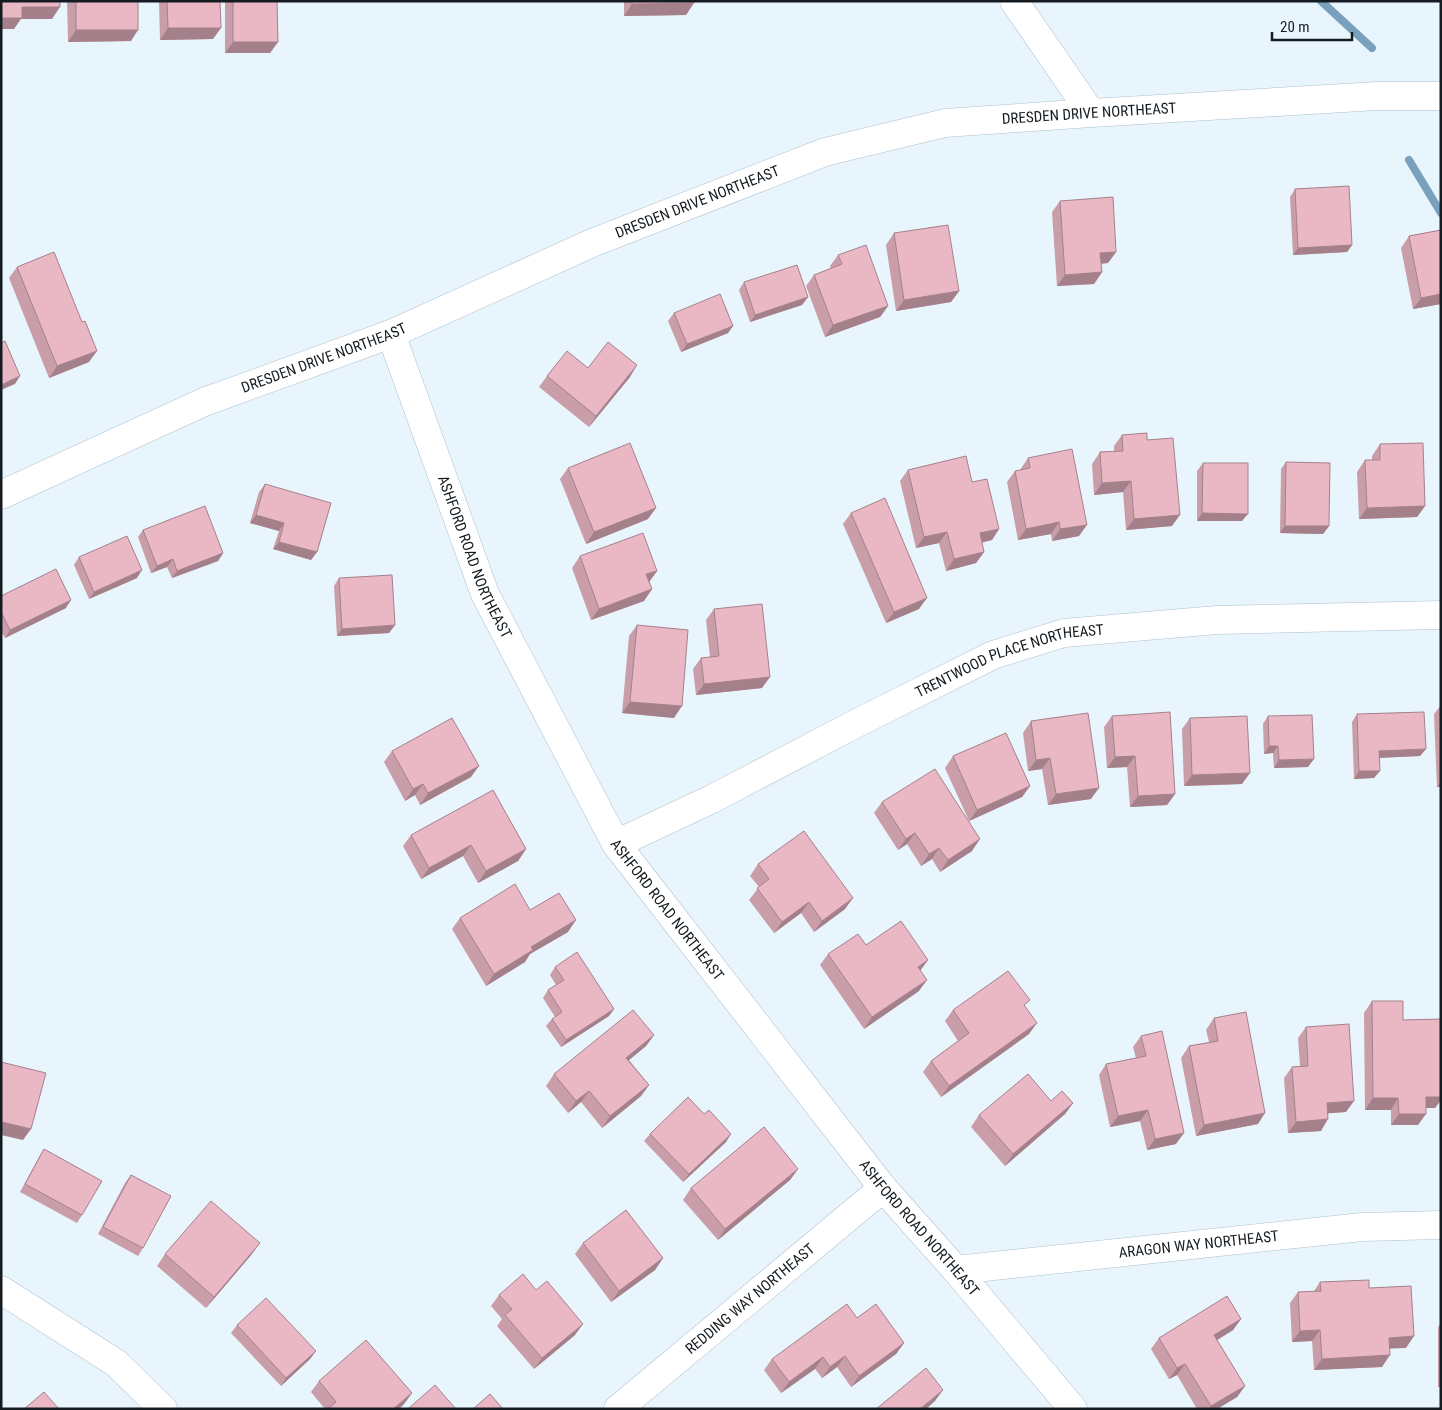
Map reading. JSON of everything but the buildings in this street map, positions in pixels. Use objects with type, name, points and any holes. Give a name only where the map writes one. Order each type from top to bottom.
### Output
[{"type":"street","points":[[1014,1],[1091,113]]},
{"type":"street","name":"DRESDEN DRIVE NORTHEAST","points":[[1,495],[204,402],[392,334],[592,244],[825,152],[945,123],[1376,96],[1441,96]]},
{"type":"street","name":"ASHFORD ROAD NORTHEAST","points":[[392,334],[485,594],[616,844],[883,1188],[956,1270],[1072,1409]]},
{"type":"street","name":"TRENTWOOD PLACE NORTHEAST","points":[[616,844],[712,799],[857,722],[993,655],[1064,633],[1217,620],[1441,615]]},
{"type":"street","name":"REDDING WAY NORTHEAST","points":[[618,1409],[883,1188]]},
{"type":"street","name":"ARAGON WAY NORTHEAST","points":[[956,1270],[1362,1227],[1441,1224]]},
{"type":"street","points":[[1,1290],[116,1363],[163,1409]]},
{"type":"waterway","points":[[1321,1],[1372,48]]},
{"type":"waterway","points":[[1409,160],[1441,213]]}]
